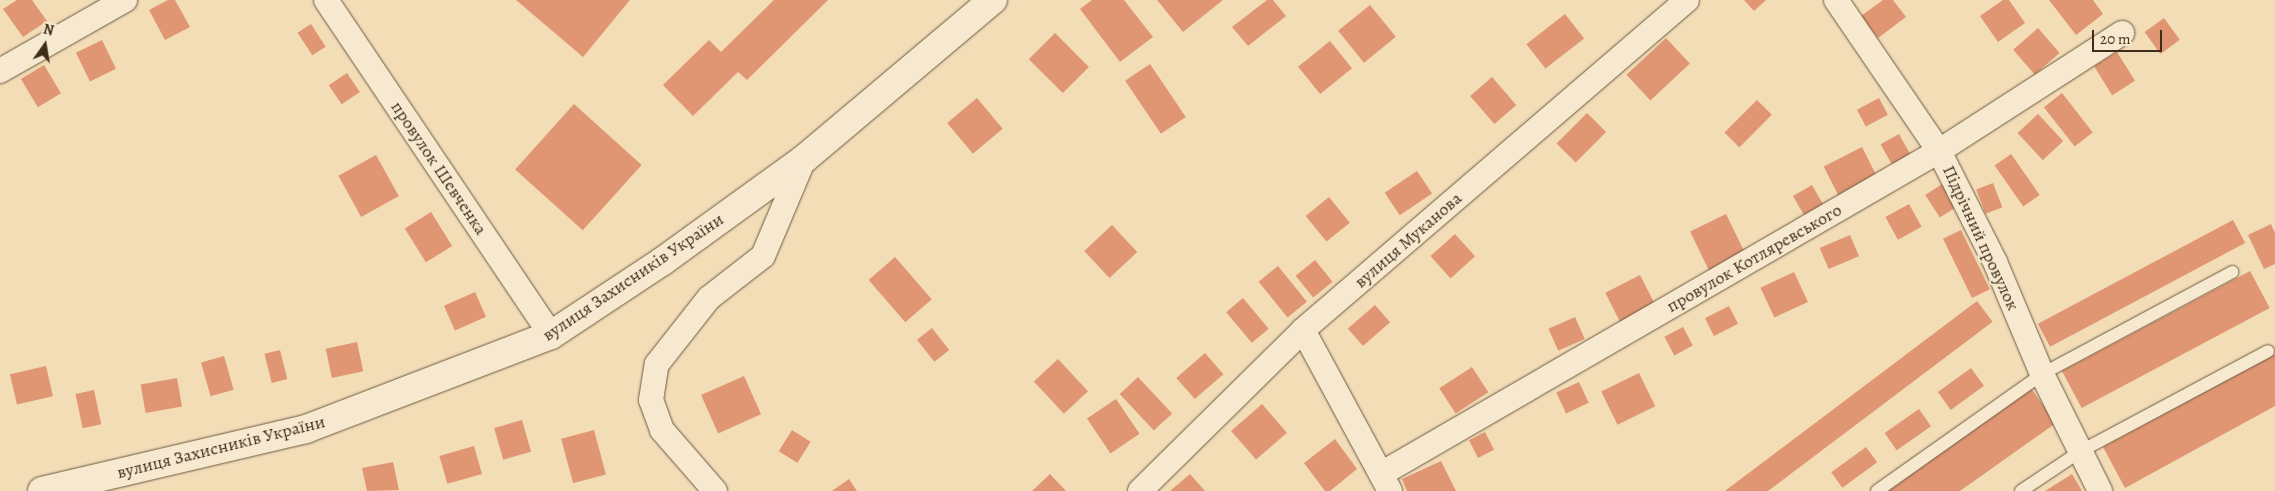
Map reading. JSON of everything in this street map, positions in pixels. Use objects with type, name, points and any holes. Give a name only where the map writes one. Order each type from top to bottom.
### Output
[{"type":"street","points":[[0,71],[125,0]]},
{"type":"street","name":"провулок Шевченка","points":[[326,0],[551,335]]},
{"type":"street","name":"вулиця Захисників України","points":[[42,491],[306,429],[551,335],[663,261],[804,159],[993,0]]},
{"type":"street","name":"вулиця Муканова","points":[[1140,491],[1303,330],[1687,0]]},
{"type":"street","name":"Підрічний провулок","points":[[1836,0],[1939,151],[1995,262],[2042,374],[2100,491]]},
{"type":"street","name":"провулок Котляревського","points":[[1386,483],[1939,151],[2122,33]]},
{"type":"street","points":[[715,491],[662,430],[652,400],[657,364],[709,298],[763,256],[804,159]]},
{"type":"street","points":[[1303,330],[1386,483]]},
{"type":"lane","points":[[1877,491],[2042,374],[2232,272]]},
{"type":"lane","points":[[2022,491],[2081,451],[2268,351]]},
{"type":"building","points":[[17,0],[32,0],[47,21],[23,37],[3,9]]},
{"type":"building","points":[[168,0],[175,0],[190,27],[165,40],[149,10]]},
{"type":"building","points":[[516,0],[630,0],[583,57]]},
{"type":"building","points":[[774,0],[828,0],[747,80],[738,72],[693,116],[663,85],[709,40],[721,52]]},
{"type":"building","points":[[1092,0],[1124,0],[1153,37],[1120,62],[1080,9]]},
{"type":"building","points":[[1157,0],[1223,0],[1183,32]]},
{"type":"building","points":[[1267,0],[1273,0],[1286,16],[1248,46],[1232,27]]},
{"type":"building","points":[[1744,0],[1766,0],[1754,11]]},
{"type":"building","points":[[1883,0],[1893,0],[1906,17],[1878,38],[1861,16]]},
{"type":"building","points":[[2003,0],[2009,0],[2025,23],[1998,42],[1980,16]]},
{"type":"building","points":[[2049,0],[2093,0],[2103,14],[2076,35]]},
{"type":"building","points":[[1370,5],[1396,37],[1364,63],[1338,31]]},
{"type":"building","points":[[1565,14],[1584,38],[1545,69],[1526,44]]},
{"type":"building","points":[[2164,18],[2180,40],[2160,54],[2145,32]]},
{"type":"building","points":[[311,24],[326,47],[312,55],[298,33]]},
{"type":"building","points":[[2038,28],[2060,53],[2035,75],[2013,50]]},
{"type":"building","points":[[1055,33],[1089,67],[1063,93],[1029,59]]},
{"type":"building","points":[[1666,38],[1690,64],[1650,100],[1627,75]]},
{"type":"building","points":[[102,40],[116,69],[90,81],[76,53]]},
{"type":"building","points":[[1330,41],[1352,68],[1320,94],[1298,67]]},
{"type":"building","points":[[2117,52],[2135,81],[2112,95],[2094,66]]},
{"type":"building","points":[[1150,64],[1186,117],[1161,134],[1125,81]]},
{"type":"building","points":[[44,65],[61,93],[38,107],[21,79]]},
{"type":"building","points":[[347,73],[360,92],[342,104],[329,85]]},
{"type":"building","points":[[1492,77],[1516,105],[1494,124],[1470,96]]},
{"type":"building","points":[[2062,93],[2093,132],[2075,147],[2044,107]]},
{"type":"building","points":[[977,98],[1003,129],[973,154],[947,123]]},
{"type":"building","points":[[1879,98],[1888,115],[1866,127],[1857,110]]},
{"type":"building","points":[[1757,100],[1772,115],[1739,147],[1724,133]]},
{"type":"building","points":[[574,104],[642,165],[583,230],[515,169]]},
{"type":"building","points":[[1587,113],[1606,132],[1576,162],[1557,143]]},
{"type":"building","points":[[2038,114],[2063,141],[2043,160],[2018,133]]},
{"type":"building","points":[[1899,134],[1913,159],[1895,170],[1881,144]]},
{"type":"building","points":[[1862,147],[1878,178],[1840,198],[1824,167]]},
{"type":"building","points":[[2011,154],[2040,195],[2023,206],[1995,165]]},
{"type":"building","points":[[376,155],[399,196],[361,217],[338,176]]},
{"type":"building","points":[[1417,171],[1432,193],[1400,215],[1385,193]]},
{"type":"building","points":[[1993,183],[2002,207],[1986,214],[1976,189]]},
{"type":"building","points":[[1942,184],[1957,207],[1940,218],[1925,195]]},
{"type":"building","points":[[1812,185],[1824,206],[1805,217],[1793,196]]},
{"type":"building","points":[[1329,197],[1350,223],[1326,242],[1306,216]]},
{"type":"building","points":[[1909,204],[1922,227],[1898,240],[1885,217]]},
{"type":"building","points":[[431,212],[452,246],[426,262],[405,228]]},
{"type":"building","points":[[1726,214],[1745,253],[1709,270],[1690,232]]},
{"type":"building","points":[[2233,220],[2245,243],[2050,347],[2038,324]]},
{"type":"building","points":[[2271,224],[2275,233],[2275,264],[2264,269],[2248,235]]},
{"type":"building","points":[[1112,225],[1137,252],[1109,278],[1084,251]]},
{"type":"building","points":[[1961,230],[1990,289],[1972,298],[1943,239]]},
{"type":"building","points":[[1455,234],[1475,256],[1451,278],[1430,256]]},
{"type":"building","points":[[1850,235],[1859,256],[1829,269],[1820,248]]},
{"type":"building","points":[[895,257],[932,299],[905,322],[869,280]]},
{"type":"building","points":[[1315,260],[1333,282],[1313,297],[1296,276]]},
{"type":"building","points":[[1278,266],[1307,302],[1288,317],[1259,282]]},
{"type":"building","points":[[2250,271],[2270,308],[2082,408],[2062,371]]},
{"type":"building","points":[[1794,272],[1808,302],[1774,318],[1760,288]]},
{"type":"building","points":[[1640,275],[1655,305],[1621,323],[1605,293]]},
{"type":"building","points":[[475,292],[486,317],[455,330],[444,306]]},
{"type":"building","points":[[1243,298],[1269,329],[1252,343],[1226,312]]},
{"type":"building","points":[[1977,301],[1993,322],[1768,491],[1725,491]]},
{"type":"building","points":[[1375,305],[1390,322],[1363,346],[1348,329]]},
{"type":"building","points":[[1729,306],[1738,324],[1714,336],[1705,318]]},
{"type":"building","points":[[1575,317],[1585,339],[1558,351],[1549,329]]},
{"type":"building","points":[[1683,327],[1693,346],[1674,355],[1664,337]]},
{"type":"building","points":[[932,328],[949,350],[934,362],[917,340]]},
{"type":"building","points":[[357,342],[363,371],[332,378],[326,349]]},
{"type":"building","points":[[280,350],[287,379],[272,383],[264,354]]},
{"type":"building","points":[[1205,353],[1223,374],[1195,399],[1176,378]]},
{"type":"building","points":[[2275,354],[2275,406],[2125,488],[2103,447]]},
{"type":"building","points":[[224,356],[234,390],[211,396],[201,363]]},
{"type":"building","points":[[1058,359],[1088,391],[1064,414],[1034,382]]},
{"type":"building","points":[[46,366],[53,396],[17,405],[10,374]]},
{"type":"building","points":[[1472,367],[1488,392],[1456,413],[1439,388]]},
{"type":"building","points":[[1971,368],[1984,386],[1951,410],[1938,392]]},
{"type":"building","points":[[1639,373],[1655,406],[1617,425],[1601,391]]},
{"type":"building","points":[[744,376],[761,414],[718,433],[701,395]]},
{"type":"building","points":[[1138,377],[1172,414],[1154,431],[1120,394]]},
{"type":"building","points":[[177,378],[182,407],[146,413],[141,384]]},
{"type":"building","points":[[1579,382],[1589,403],[1566,413],[1556,393]]},
{"type":"building","points":[[2031,388],[2056,423],[1960,491],[1886,491]]},
{"type":"building","points":[[94,390],[101,424],[83,428],[75,394]]},
{"type":"building","points":[[1116,399],[1139,434],[1110,453],[1087,419]]},
{"type":"building","points":[[1262,404],[1287,433],[1256,460],[1231,431]]},
{"type":"building","points":[[1919,409],[1931,426],[1897,450],[1885,433]]},
{"type":"building","points":[[522,420],[531,452],[503,460],[494,428]]},
{"type":"building","points":[[594,430],[606,474],[573,483],[561,439]]},
{"type":"building","points":[[792,430],[811,442],[797,463],[779,451]]},
{"type":"building","points":[[1485,432],[1494,450],[1478,458],[1469,440]]},
{"type":"building","points":[[1335,439],[1357,469],[1330,491],[1325,491],[1304,463]]},
{"type":"building","points":[[474,446],[482,474],[447,484],[439,456]]},
{"type":"building","points":[[1866,447],[1877,462],[1842,488],[1831,472]]},
{"type":"building","points":[[1441,461],[1456,491],[1407,491],[1402,479]]},
{"type":"building","points":[[393,462],[399,490],[367,491],[362,468]]},
{"type":"building","points":[[1050,474],[1066,491],[1032,491]]},
{"type":"building","points":[[1190,474],[1205,491],[1170,491]]},
{"type":"building","points":[[2072,474],[2082,491],[2045,491]]},
{"type":"building","points":[[849,479],[857,491],[832,491]]}]
